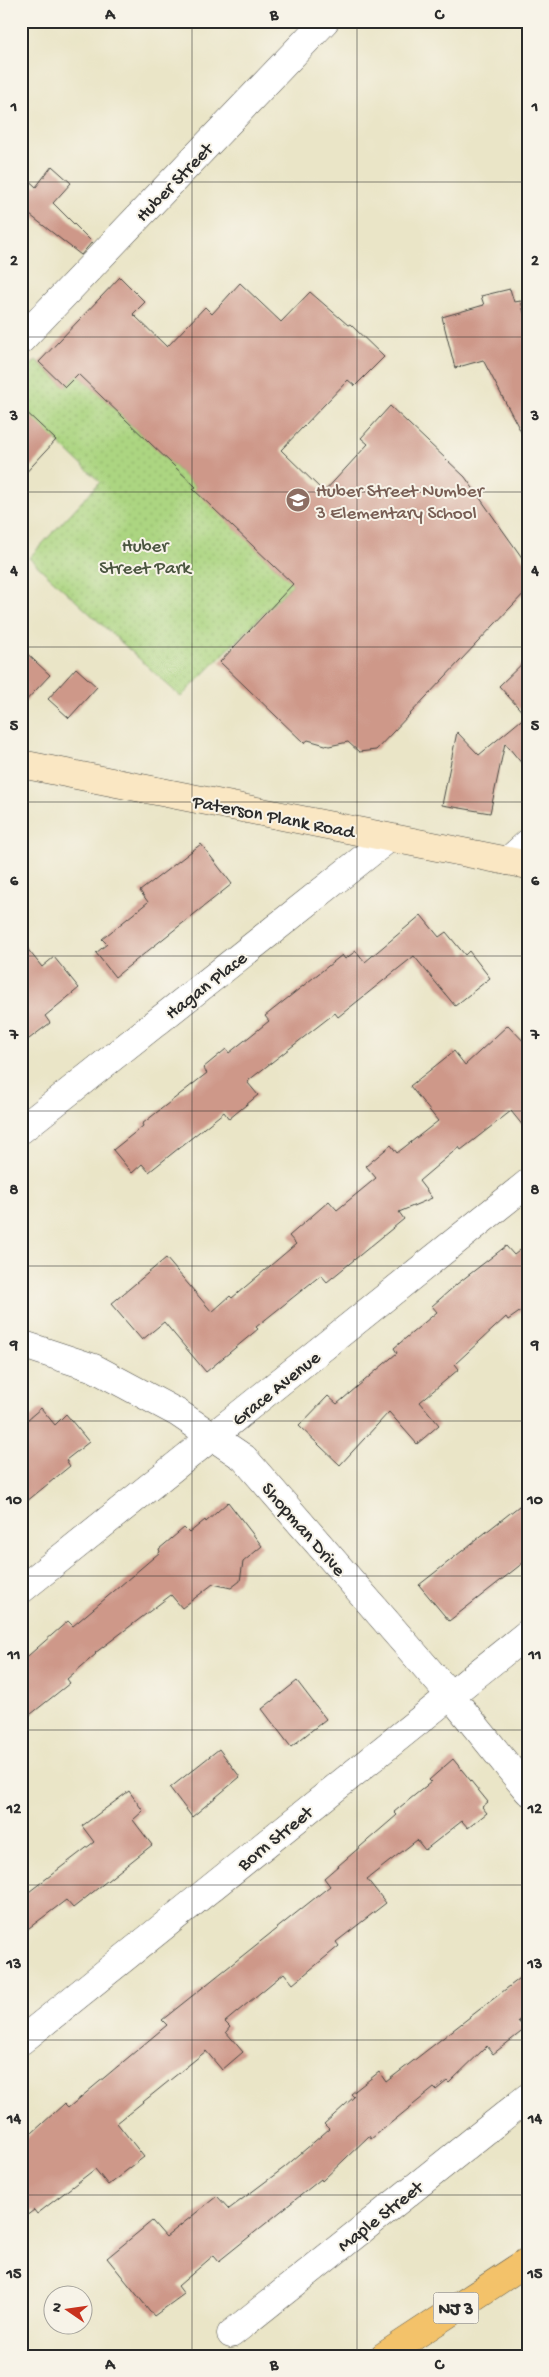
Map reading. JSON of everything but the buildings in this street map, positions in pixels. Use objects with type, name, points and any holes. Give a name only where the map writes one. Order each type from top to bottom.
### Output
[{"type":"highway","name":"NJ 3","points":[[384,2356],[528,2261]]},
{"type":"street","name":"Huber Street","points":[[21,340],[325,21]]},
{"type":"street","name":"Paterson Plank Road","points":[[21,764],[390,838],[521,856]]},
{"type":"street","name":"Hagan Place","points":[[21,1130],[390,838]]},
{"type":"street","name":"Grace Avenue","points":[[21,1590],[528,1183]]},
{"type":"street","name":"Shopman Drive","points":[[21,1344],[94,1368],[173,1410],[244,1458],[450,1695],[528,1791]]},
{"type":"street","name":"Born Street","points":[[21,2041],[528,1633]]},
{"type":"street","name":"Maple Street","points":[[230,2334],[528,2097]]},
{"type":"green space","name":"Huber Street Park","points":[[36,360],[65,387],[78,374],[196,487],[194,489],[293,584],[181,697],[29,558],[100,482],[21,408],[21,376]]},
{"type":"place","name":"Huber Street Number 3 Elementary School","points":[[298,500]]}]
